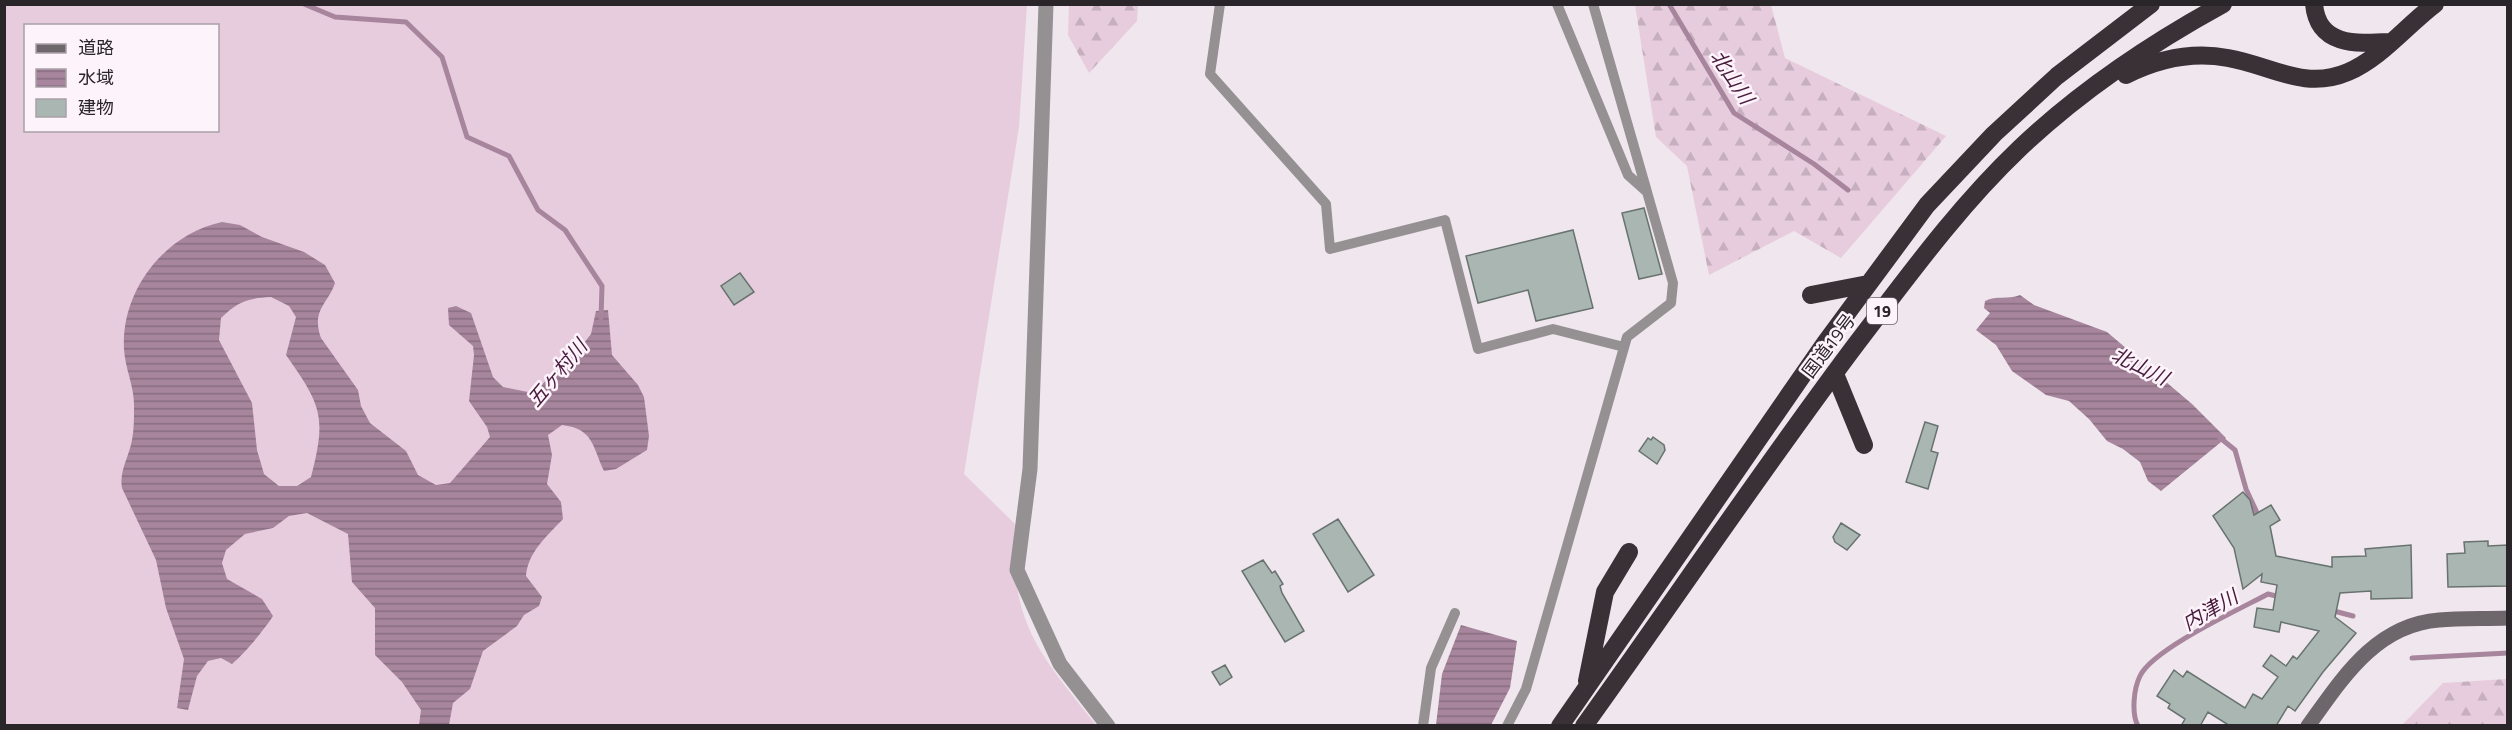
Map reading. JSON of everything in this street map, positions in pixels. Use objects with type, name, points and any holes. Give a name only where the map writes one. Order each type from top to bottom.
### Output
[{"type":"highway","name":"国道19号","points":[[1560,726],[1868,284],[1926,205],[1994,134],[2057,76],[2151,4]]},
{"type":"highway","name":"国道19号","points":[[1584,726],[1834,374],[1947,224],[2019,148],[2070,103],[2168,34],[2223,4]]},
{"type":"highway","points":[[2314,4],[2315,18],[2326,33],[2342,41],[2362,44],[2389,42]]},
{"type":"highway","points":[[2070,103],[2151,62],[2195,54],[2229,58],[2303,80],[2323,79],[2347,73],[2371,60],[2435,4]]},
{"type":"highway","points":[[1811,295],[1868,284]]},
{"type":"highway","points":[[1834,374],[1864,445]]},
{"type":"highway","points":[[1586,689],[1605,592],[1629,552]]},
{"type":"main road","points":[[2308,726],[2368,649],[2396,631],[2437,620],[2508,618]]},
{"type":"street","points":[[1046,4],[1030,469],[1017,570],[1060,664],[1108,726]]},
{"type":"lane","points":[[1220,4],[1210,74],[1326,204],[1330,249],[1445,220],[1478,349],[1553,329],[1624,347]]},
{"type":"lane","points":[[1557,4],[1628,175],[1647,192]]},
{"type":"lane","points":[[1507,726],[1526,689],[1627,337],[1671,303],[1673,283],[1593,4]]},
{"type":"lane","points":[[1423,726],[1431,668],[1455,613]]},
{"type":"green space","points":[[4,5],[1027,5],[1019,127],[964,474],[1015,524],[1014,558],[1017,586],[1032,634],[1058,677],[1096,725],[5,725]]},
{"type":"green space","points":[[1069,5],[1138,5],[1137,21],[1089,73],[1068,35]]},
{"type":"green space","points":[[1635,5],[1771,5],[1785,58],[1946,136],[1841,258],[1794,231],[1709,275],[1687,166],[1656,137]]},
{"type":"green space","points":[[2507,679],[2507,725],[2402,725],[2443,683]]},
{"type":"water","points":[[222,222],[240,225],[262,237],[304,252],[325,265],[335,283],[319,314],[318,328],[321,338],[358,390],[361,406],[370,423],[406,451],[418,475],[436,485],[450,483],[490,437],[487,427],[469,401],[473,346],[449,325],[448,308],[456,306],[471,313],[493,377],[503,387],[528,392],[538,388],[577,352],[591,334],[596,311],[608,310],[612,355],[638,385],[644,397],[649,436],[647,450],[616,469],[604,471],[590,440],[580,430],[562,425],[548,435],[552,455],[547,484],[561,502],[563,519],[539,545],[530,559],[526,576],[542,597],[539,606],[524,615],[517,626],[483,651],[470,689],[453,703],[449,725],[419,725],[421,710],[402,682],[375,655],[375,608],[352,582],[348,534],[307,513],[289,516],[273,528],[245,534],[226,550],[222,563],[227,579],[262,599],[273,616],[243,654],[232,664],[221,658],[208,661],[197,676],[188,710],[177,708],[184,659],[166,608],[156,560],[121,482],[132,440],[134,420],[133,393],[124,349],[125,327],[130,306],[150,268],[165,252],[201,228]],"holes":[[[271,297],[289,306],[296,317],[286,355],[314,399],[318,412],[319,439],[311,477],[297,486],[279,486],[264,474],[257,450],[252,403],[219,340],[221,318],[238,305],[256,298]]]},
{"type":"water","points":[[2020,295],[2034,305],[2107,332],[2192,404],[2226,438],[2161,491],[2148,481],[2140,462],[2123,449],[2107,441],[2089,419],[2069,401],[2046,395],[2012,371],[1996,345],[1976,330],[1990,313],[1984,308],[1985,301]]},
{"type":"water","points":[[1461,625],[1517,641],[1510,688],[1491,725],[1436,725],[1442,674]]},
{"type":"building","points":[[1644,208],[1662,274],[1639,279],[1622,213]]},
{"type":"building","points":[[1573,230],[1593,308],[1536,321],[1528,290],[1478,303],[1466,256]]},
{"type":"building","points":[[740,273],[754,292],[734,305],[721,286]]},
{"type":"building","points":[[1925,422],[1938,426],[1931,451],[1938,453],[1928,489],[1906,482]]},
{"type":"building","points":[[1653,437],[1664,445],[1665,450],[1657,464],[1639,451],[1648,438],[1651,440]]},
{"type":"building","points":[[2243,492],[2250,500],[2254,515],[2271,505],[2280,520],[2270,526],[2276,556],[2332,567],[2332,557],[2366,556],[2365,549],[2411,545],[2412,598],[2371,599],[2371,591],[2340,593],[2335,617],[2356,633],[2323,672],[2295,711],[2288,706],[2276,726],[2230,726],[2208,712],[2200,726],[2181,726],[2185,719],[2168,708],[2170,704],[2157,696],[2174,670],[2183,677],[2187,671],[2245,708],[2253,694],[2262,699],[2278,677],[2263,666],[2271,655],[2286,666],[2293,656],[2297,659],[2319,631],[2281,622],[2279,632],[2254,627],[2257,608],[2273,610],[2277,585],[2261,582],[2262,574],[2243,589],[2234,548],[2213,516]]},
{"type":"building","points":[[1338,519],[1374,575],[1348,592],[1313,534]]},
{"type":"building","points":[[1841,523],[1860,535],[1847,550],[1835,542],[1833,537]]},
{"type":"building","points":[[2488,541],[2488,546],[2508,545],[2508,586],[2448,587],[2447,554],[2465,553],[2464,542]]},
{"type":"building","points":[[1263,560],[1272,573],[1275,571],[1283,584],[1280,586],[1282,593],[1304,631],[1285,642],[1242,571]]},
{"type":"building","points":[[1225,665],[1232,677],[1220,685],[1212,672]]},
{"type":"waterway","name":"五ヶ村川","points":[[304,4],[335,17],[406,22],[442,57],[467,137],[509,156],[538,210],[565,230],[602,286],[601,318]]},
{"type":"waterway","name":"北山川","points":[[1669,4],[1734,113],[1814,164],[1848,190]]},
{"type":"waterway","name":"北山川","points":[[2219,437],[2235,450],[2246,489],[2259,517]]},
{"type":"waterway","name":"内津川","points":[[2138,726],[2134,708],[2135,694],[2140,676],[2148,665],[2198,630],[2238,609],[2268,594],[2280,597]]},
{"type":"waterway","name":"内津川","points":[[2330,610],[2353,616]]},
{"type":"waterway","name":"内津川","points":[[2412,658],[2508,653]]}]
